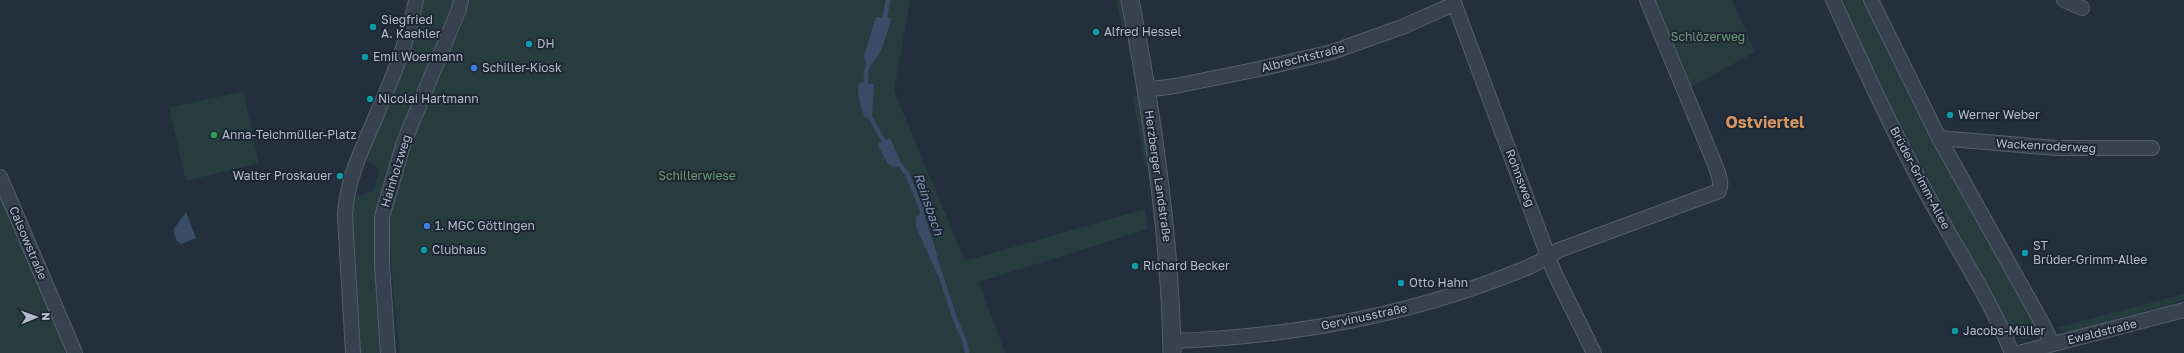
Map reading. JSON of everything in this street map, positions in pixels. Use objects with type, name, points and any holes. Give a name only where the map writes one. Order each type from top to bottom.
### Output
[{"type":"street","points":[[353,353],[345,216],[346,196],[364,144],[400,59],[416,0]]},
{"type":"street","name":"Hainholzweg","points":[[388,353],[382,264],[382,217],[404,142],[459,10],[461,0]]},
{"type":"street","name":"Herzberger Landstraße","points":[[1130,0],[1164,213],[1170,278],[1172,347]]},
{"type":"street","points":[[1548,258],[1559,250],[1719,191],[1721,187],[1714,162],[1647,0]]},
{"type":"street","name":"Brüder-Grimm-Allee","points":[[1833,0],[1864,69],[1928,196],[2000,322],[2012,353]]},
{"type":"street","points":[[1871,0],[1939,138],[2039,316],[2052,344]]},
{"type":"street","points":[[2064,0],[2082,8]]},
{"type":"street","name":"Albrechtstraße","points":[[1145,90],[1190,83],[1332,52],[1402,27],[1454,2]]},
{"type":"street","name":"Rohnsweg","points":[[1454,2],[1548,258],[1594,353]]},
{"type":"street","name":"Wackenroderweg","points":[[1939,138],[2056,148],[2152,148]]},
{"type":"street","name":"Calsowstraße","points":[[0,177],[75,353]]},
{"type":"street","name":"Gervinusstraße","points":[[1172,347],[1276,334],[1385,314],[1458,294],[1537,265],[1548,258]]},
{"type":"street","name":"Ewaldstraße","points":[[2019,353],[2035,351],[2052,344],[2184,310]]},
{"type":"green space","points":[[420,0],[454,0],[387,173],[377,214],[382,353],[356,353],[350,199],[373,191],[380,169],[364,159]]},
{"type":"green space","name":"Schillerwiese","points":[[466,0],[910,0],[894,91],[965,261],[1145,209],[1148,229],[979,282],[1005,353],[399,353],[388,227],[391,196]]},
{"type":"green space","points":[[1116,0],[1122,0],[1127,26],[1122,27]]},
{"type":"green space","name":"Schlözerweg","points":[[1654,0],[1732,0],[1755,52],[1689,88]]},
{"type":"green space","points":[[1840,0],[1865,0],[1911,99],[2034,321],[2035,333],[2027,339],[2021,339],[2013,333],[1967,251],[1901,127]]},
{"type":"green space","name":"Anna-Teichmüller-Platz","points":[[243,91],[259,163],[186,181],[169,108]]},
{"type":"green space","points":[[1138,96],[1150,165],[1145,166],[1133,97]]},
{"type":"green space","points":[[0,193],[68,353],[0,353]]},
{"type":"green space","points":[[2184,294],[2184,300],[2068,332],[2056,328]]},
{"type":"water","points":[[876,17],[891,18],[881,51],[874,62],[870,65],[866,63],[864,56]]},
{"type":"water","points":[[859,82],[874,84],[872,116],[865,118],[859,96]]},
{"type":"water","points":[[890,138],[902,165],[894,168],[888,164],[877,144]]},
{"type":"water","points":[[186,212],[196,238],[181,244],[177,241],[173,230]]},
{"type":"water","points":[[924,214],[938,260],[941,275],[938,276],[916,227],[916,216]]},
{"type":"waterway","name":"Reinsbach","points":[[884,22],[888,0]]},
{"type":"waterway","name":"Reinsbach","points":[[866,88],[866,72],[870,60]]},
{"type":"waterway","name":"Reinsbach","points":[[869,111],[870,117],[886,145]]},
{"type":"waterway","name":"Reinsbach","points":[[897,161],[907,174],[921,207],[923,219]]},
{"type":"waterway","name":"Reinsbach","points":[[939,270],[956,322],[964,339],[967,353]]},
{"type":"place","name":"Siegfried A. Kaehler","points":[[373,27]]},
{"type":"place","name":"Alfred Hessel","points":[[1096,32]]},
{"type":"place","name":"DH","points":[[529,44]]},
{"type":"place","name":"Emil Woermann","points":[[365,57]]},
{"type":"place","name":"Schiller-Kiosk","points":[[474,68]]},
{"type":"place","name":"Nicolai Hartmann","points":[[370,99]]},
{"type":"place","name":"Werner Weber","points":[[1950,115]]},
{"type":"place","name":"Anna-Teichmüller-Platz","points":[[214,135]]},
{"type":"place","name":"Walter Proskauer","points":[[340,176]]},
{"type":"place","name":"1. MGC Göttingen","points":[[427,226]]},
{"type":"place","name":"Clubhaus","points":[[424,250]]},
{"type":"place","name":"ST Brüder-Grimm-Allee","points":[[2025,253]]},
{"type":"place","name":"Richard Becker","points":[[1135,266]]},
{"type":"place","name":"Otto Hahn","points":[[1401,283]]},
{"type":"place","name":"Jacobs-Müller","points":[[1955,331]]},
{"type":"district","name":"Ostviertel","points":[[1765,122]]}]
